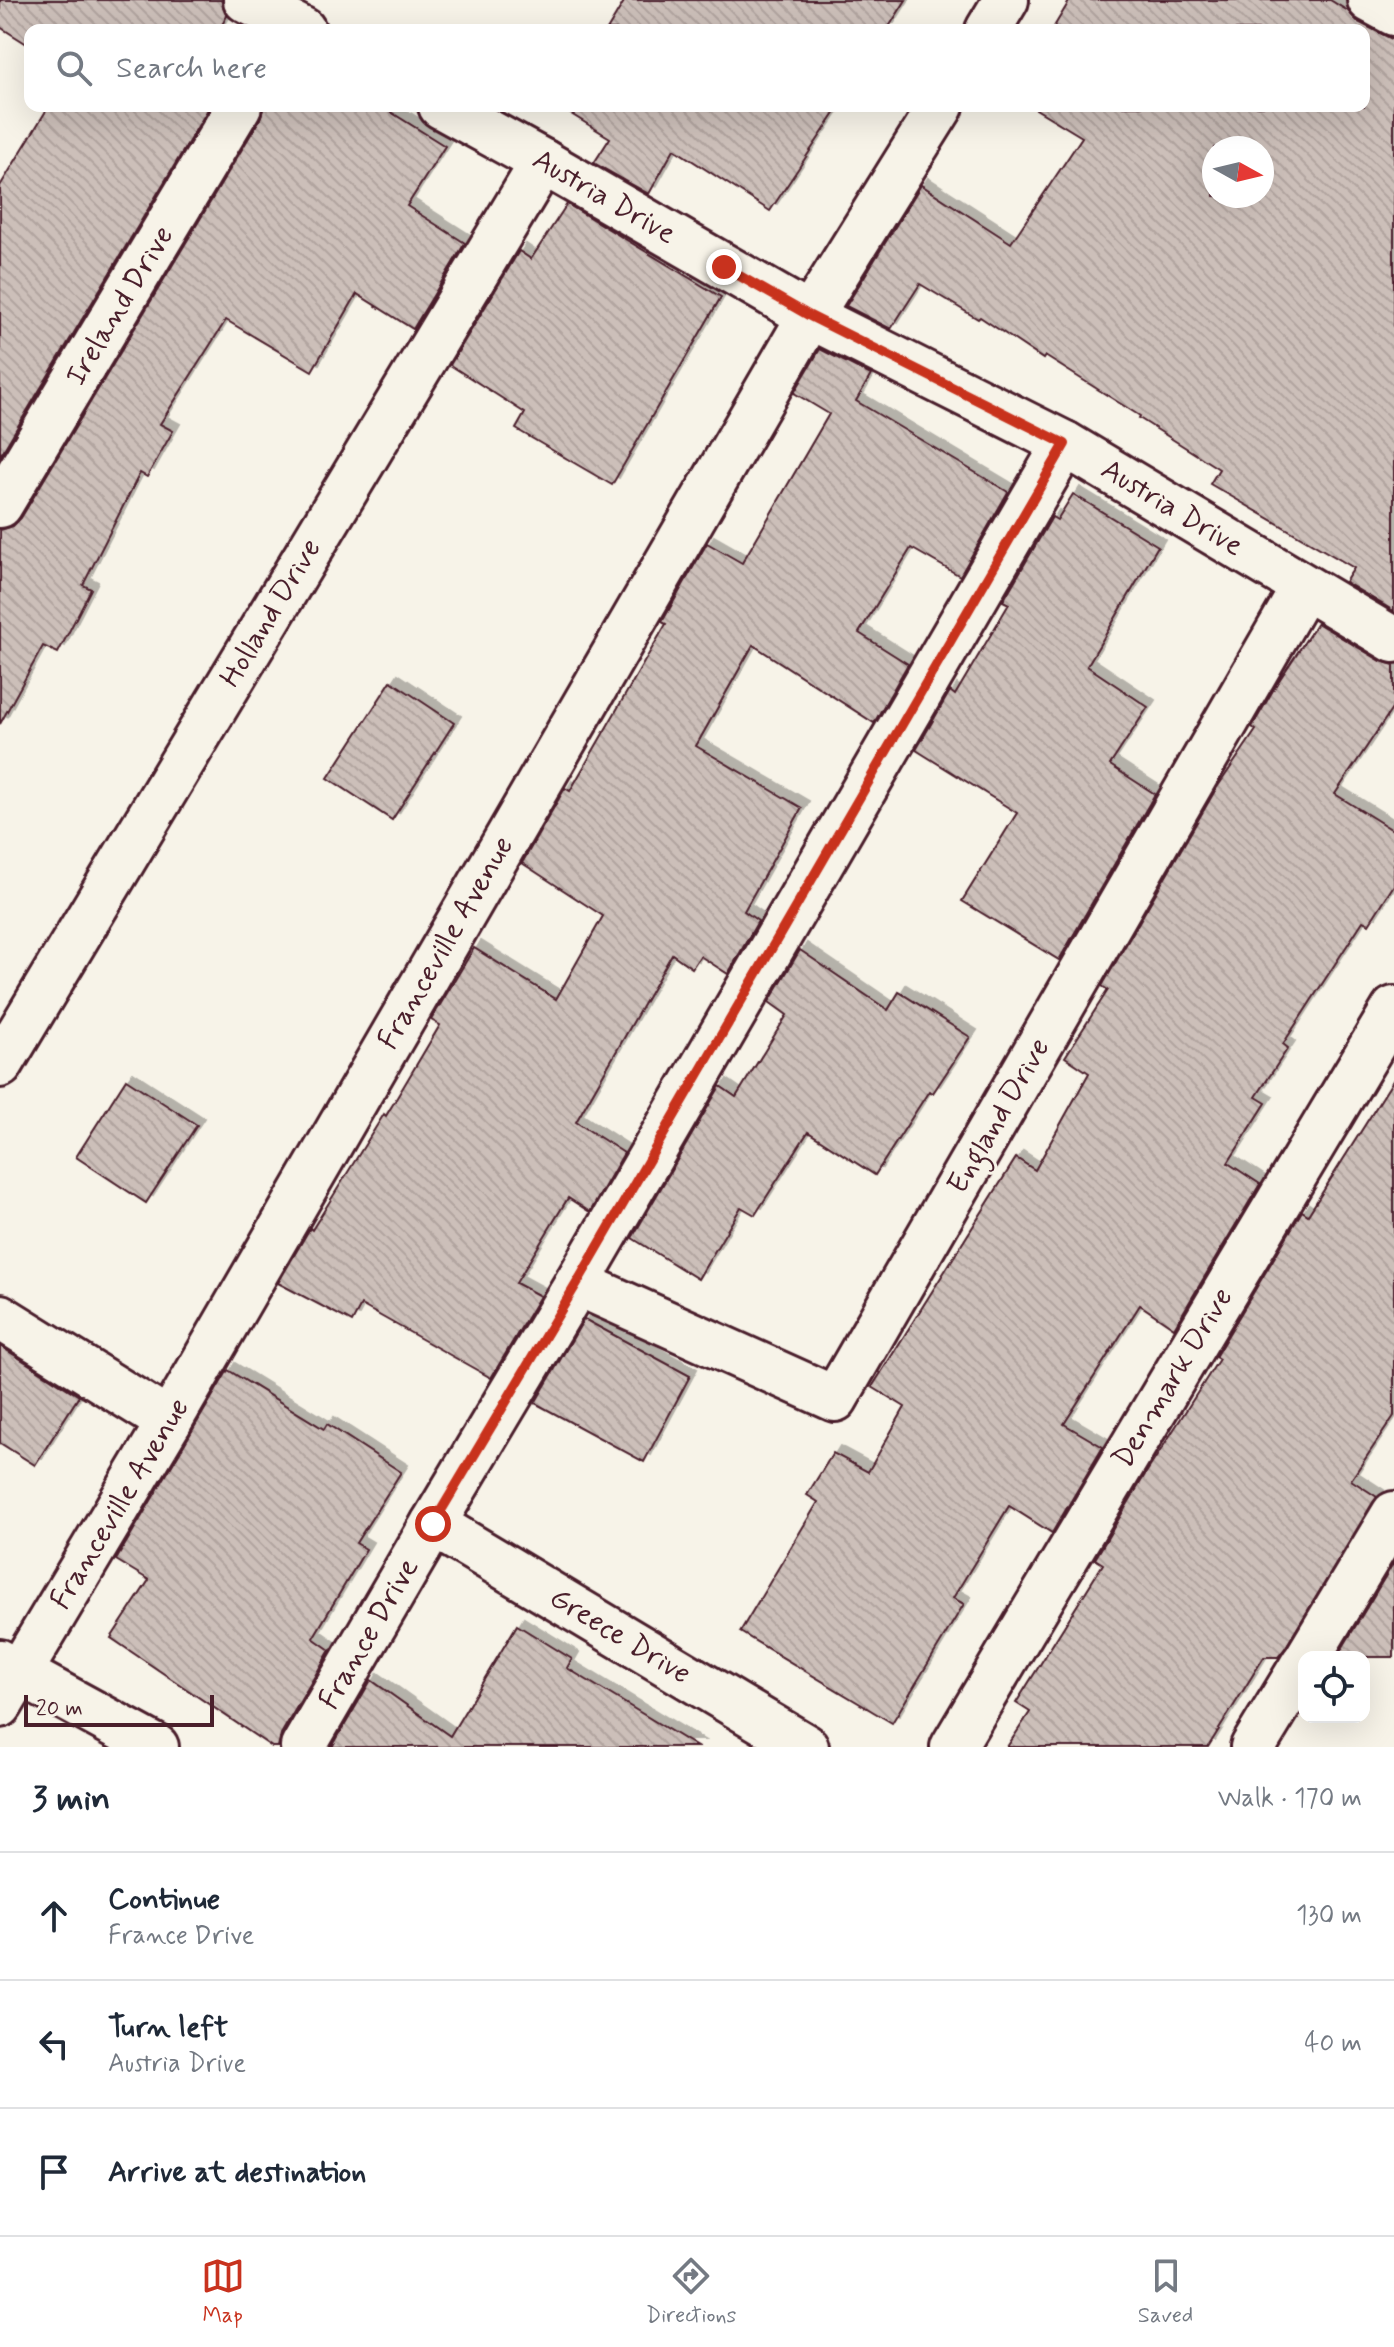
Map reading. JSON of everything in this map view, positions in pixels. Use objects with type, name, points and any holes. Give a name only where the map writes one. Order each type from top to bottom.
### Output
[{"type":"street","points":[[246,0],[285,24]]},
{"type":"street","points":[[992,24],[1006,0]]},
{"type":"street","points":[[1370,0],[1394,13]]},
{"type":"street","name":"Ireland Drive","points":[[0,505],[235,112]]},
{"type":"street","name":"Austria Drive","points":[[452,112],[810,316],[1065,444],[1394,640]]},
{"type":"street","name":"Franceville Avenue","points":[[7,1680],[169,1422],[810,316],[937,112]]},
{"type":"street","name":"Holland Drive","points":[[0,1065],[543,162]]},
{"type":"street","name":"France Drive","points":[[303,1747],[1065,444]]},
{"type":"street","name":"England Drive","points":[[577,1283],[835,1399],[1304,587]]},
{"type":"street","name":"Denmark Drive","points":[[953,1747],[1394,1009]]},
{"type":"street","points":[[0,1317],[169,1422]]},
{"type":"street","points":[[1312,1651],[1394,1514]]},
{"type":"street","name":"Greece Drive","points":[[433,1524],[806,1747]]},
{"type":"street","points":[[1253,1747],[1298,1673]]},
{"type":"street","points":[[7,1680],[156,1747]]},
{"type":"building","points":[[0,0],[221,0],[227,16],[222,24],[24,24],[24,42],[0,27]]},
{"type":"building","points":[[625,0],[906,0],[891,24],[611,24]]},
{"type":"building","points":[[1070,0],[1330,0],[1362,24],[1056,24]]},
{"type":"building","points":[[1370,28],[1394,40],[1394,611],[1345,582],[1354,568],[1210,484],[1219,469],[980,317],[978,319],[920,284],[891,329],[846,306],[921,185],[1011,243],[1082,137],[1041,112],[1370,112]]},
{"type":"building","points":[[45,112],[206,112],[0,456],[0,186]]},
{"type":"building","points":[[262,112],[391,112],[445,146],[407,206],[465,243],[413,329],[357,294],[312,371],[226,320],[160,424],[173,431],[147,477],[140,473],[83,585],[91,589],[58,653],[43,646],[0,724],[0,530],[13,526],[21,518]]},
{"type":"building","points":[[568,112],[836,112],[770,211],[674,149],[649,194],[594,163],[610,138]]},
{"type":"building","points":[[567,204],[721,297],[612,485],[516,429],[525,413],[450,365],[519,251],[531,259]]},
{"type":"building","points":[[820,349],[871,375],[856,401],[1008,492],[960,576],[911,548],[859,633],[908,664],[874,723],[753,645],[696,746],[802,808],[744,911],[758,921],[728,974],[700,956],[692,968],[672,954],[576,1122],[624,1153],[590,1212],[568,1198],[516,1283],[540,1296],[491,1378],[361,1305],[352,1322],[278,1283],[310,1228],[312,1230],[384,1114],[386,1116],[440,1025],[431,1020],[474,948],[556,999],[603,916],[522,863],[565,788],[570,791],[666,624],[662,622],[707,543],[742,563],[829,414],[794,393]]},
{"type":"building","points":[[1073,494],[1158,546],[1087,666],[1148,707],[1110,765],[1155,794],[1059,960],[962,901],[1017,813],[916,750],[950,691],[955,695],[1009,604],[1003,601],[1052,517],[1057,520]]},
{"type":"building","points":[[1317,623],[1381,661],[1394,665],[1394,706],[1335,794],[1394,831],[1394,885],[1369,924],[1363,921],[1283,1044],[1288,1048],[1256,1097],[1266,1103],[1228,1163],[1260,1184],[1174,1328],[1140,1305],[1064,1424],[1103,1447],[1052,1533],[1009,1506],[953,1598],[964,1604],[892,1723],[740,1632],[818,1502],[807,1495],[833,1453],[868,1472],[905,1407],[872,1387],[1016,1158],[1035,1170],[1089,1073],[1065,1057],[1108,990],[1102,986],[1216,789],[1256,730],[1252,727],[1276,685]]},
{"type":"building","points":[[391,681],[454,723],[392,820],[328,778]]},
{"type":"building","points":[[800,950],[888,1010],[899,992],[970,1037],[933,1093],[929,1091],[875,1175],[808,1132],[755,1215],[741,1207],[698,1279],[632,1238],[720,1086],[736,1097],[787,1015],[769,1002]]},
{"type":"building","points":[[126,1079],[197,1125],[146,1203],[76,1157]]},
{"type":"building","points":[[1394,1079],[1394,1416],[1351,1480],[1377,1497],[1286,1647],[1278,1657],[1264,1657],[1208,1747],[1007,1747],[1030,1712],[1016,1703],[1103,1564],[1095,1559],[1219,1359],[1215,1357],[1302,1211],[1308,1215]]},
{"type":"building","points":[[584,1319],[690,1376],[644,1462],[535,1403]]},
{"type":"building","points":[[0,1346],[79,1396],[35,1465],[0,1443]]},
{"type":"building","points":[[228,1370],[324,1429],[327,1424],[401,1472],[356,1543],[366,1549],[313,1638],[330,1650],[281,1734],[278,1747],[272,1747],[111,1638],[149,1580],[116,1560]]},
{"type":"building","points":[[1394,1562],[1394,1657],[1370,1657],[1370,1651],[1341,1651]]},
{"type":"building","points":[[517,1625],[572,1659],[567,1668],[697,1747],[332,1747],[371,1680],[450,1736]]},
{"type":"route","points":[[433,1524],[577,1283],[1065,444],[810,316],[724,267]]}]
